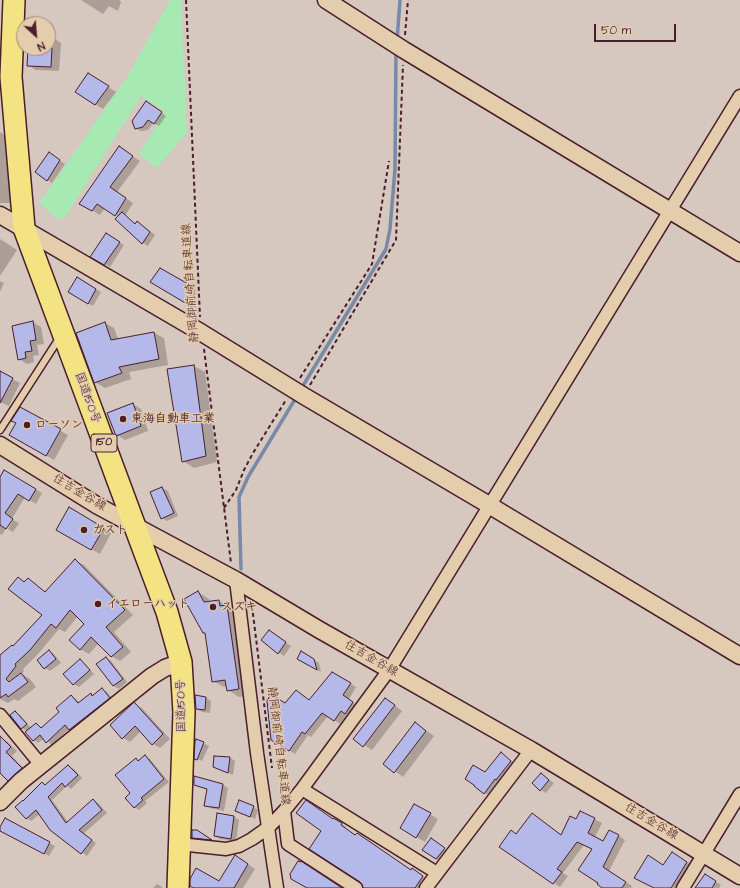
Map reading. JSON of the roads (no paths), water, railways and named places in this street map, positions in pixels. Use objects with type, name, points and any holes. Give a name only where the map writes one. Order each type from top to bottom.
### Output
[{"type":"highway","name":"国道150号","points":[[14,0],[11,77],[24,228],[167,612],[181,662],[184,712],[178,888]]},
{"type":"street","points":[[326,0],[398,47],[740,253]]},
{"type":"street","points":[[179,844],[226,849],[238,846],[252,839],[269,827],[302,789],[389,670],[740,96]]},
{"type":"street","points":[[0,215],[202,333],[740,656]]},
{"type":"street","name":"住吉金谷線","points":[[0,445],[98,506],[236,580],[389,670],[531,750],[740,876]]},
{"type":"street","points":[[236,580],[277,888]]},
{"type":"street","points":[[0,802],[40,765],[152,676],[165,668],[181,662]]},
{"type":"street","points":[[0,715],[40,765]]},
{"type":"street","points":[[426,888],[531,750]]},
{"type":"street","points":[[302,789],[437,873]]},
{"type":"street","points":[[683,888],[740,794]]},
{"type":"street","points":[[284,811],[288,844],[356,888]]},
{"type":"lane","points":[[0,430],[63,333]]},
{"type":"waterway","points":[[397,41],[400,0]]},
{"type":"waterway","points":[[301,389],[386,249],[390,229],[395,169],[396,51]]},
{"type":"waterway","points":[[241,569],[239,497],[248,477],[297,396]]},
{"type":"place","name":"東海自動車工業","points":[[123,419]]},
{"type":"place","name":"ローソン","points":[[27,425]]},
{"type":"place","name":"ガスト","points":[[84,530]]},
{"type":"place","name":"イエローハット","points":[[98,604]]},
{"type":"place","name":"スズキ","points":[[213,607]]}]
